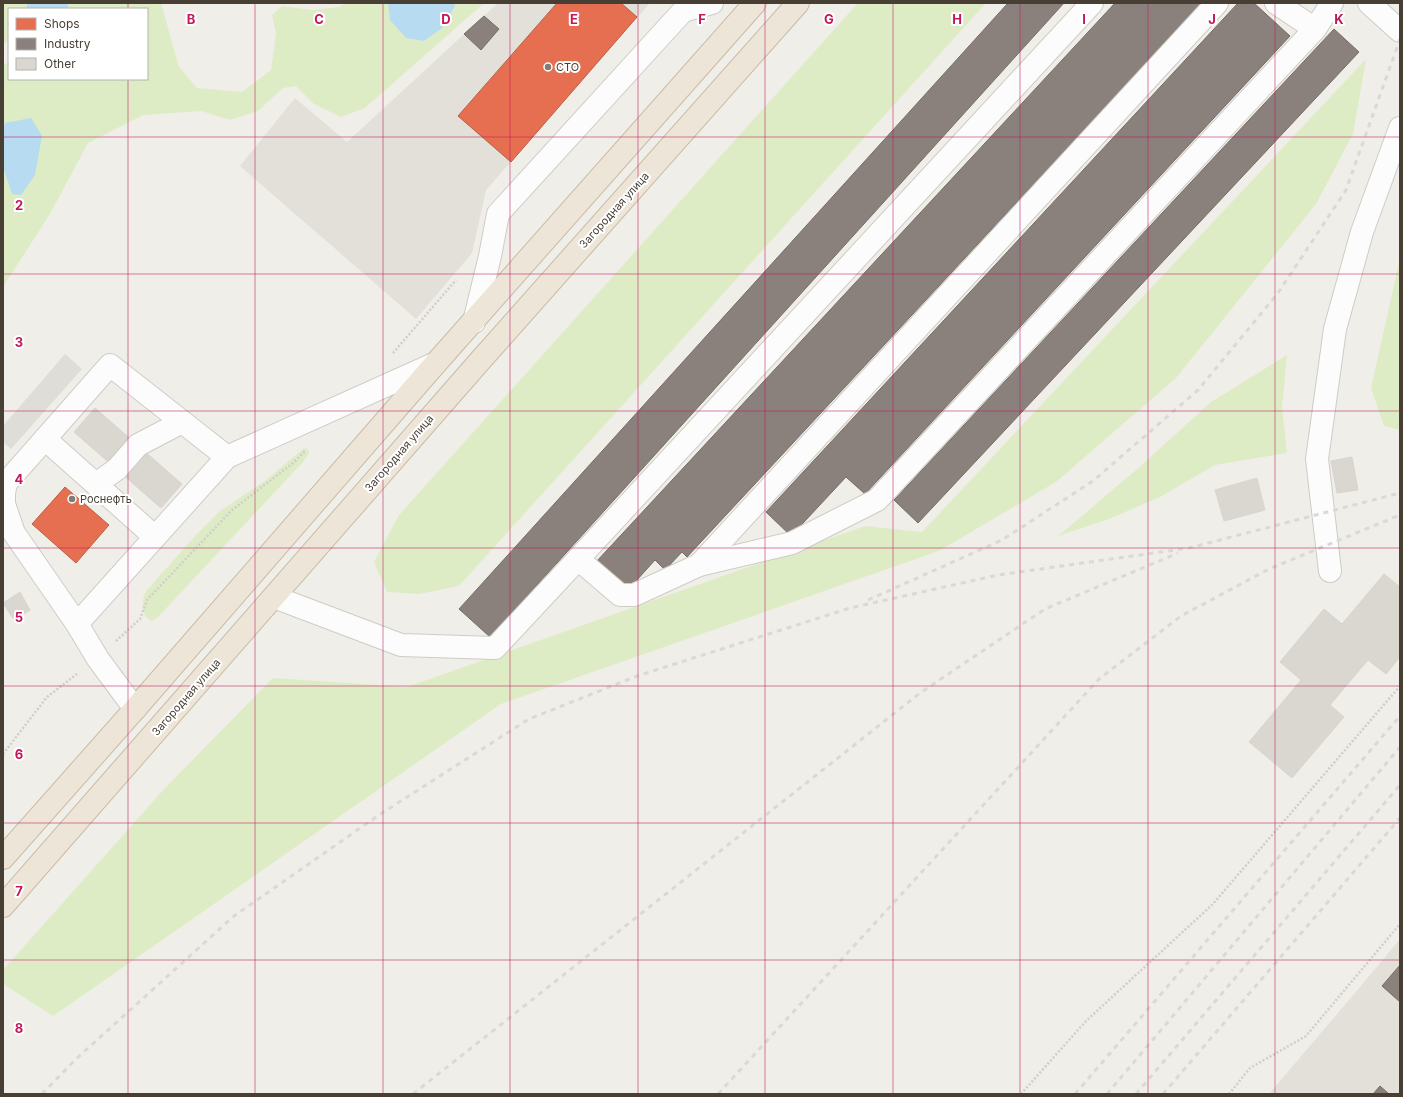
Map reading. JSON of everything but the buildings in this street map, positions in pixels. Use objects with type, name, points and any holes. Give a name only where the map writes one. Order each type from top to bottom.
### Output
[{"type":"highway","points":[[3,858],[754,3]]},
{"type":"highway","name":"Загородная улица","points":[[3,906],[479,362],[798,3]]},
{"type":"lane","points":[[474,322],[490,256],[498,214],[683,10],[712,3]]},
{"type":"lane","points":[[274,597],[401,645],[495,648],[1092,3]]},
{"type":"lane","points":[[699,564],[1217,3]]},
{"type":"lane","points":[[1276,3],[1315,29]]},
{"type":"lane","points":[[578,559],[620,596],[634,594],[699,564],[792,543],[876,500],[1315,29],[1332,3]]},
{"type":"lane","points":[[1369,3],[1400,32]]},
{"type":"lane","points":[[1330,571],[1317,459],[1335,329],[1362,232],[1400,128]]},
{"type":"lane","points":[[77,624],[227,457],[436,364]]},
{"type":"lane","points":[[135,709],[98,659],[77,624],[14,532],[4,504],[6,484],[110,365],[227,457]]},
{"type":"lane","points":[[96,484],[117,469],[138,445],[182,422]]},
{"type":"lane","points":[[45,439],[155,537]]},
{"type":"path","points":[[391,355],[457,279]]},
{"type":"path","points":[[3,754],[46,697],[98,659],[140,619],[147,600],[231,511],[293,463],[308,449]]},
{"type":"path","points":[[1021,1094],[1086,1021],[1212,905],[1400,686]]},
{"type":"path","points":[[1229,1094],[1250,1068],[1306,1036],[1400,924]]},
{"type":"shaded area","points":[[498,3],[650,3],[486,190],[472,253],[416,319],[240,166],[295,98],[347,142]]},
{"type":"shaded area","points":[[65,354],[82,369],[11,449],[3,442],[3,426]]},
{"type":"shaded area","points":[[1400,939],[1400,1094],[1269,1094],[1366,980]]},
{"type":"green space","points":[[3,3],[27,3],[27,8],[8,8],[8,41],[3,43]]},
{"type":"green space","points":[[69,3],[161,3],[179,67],[197,88],[242,92],[271,70],[276,33],[272,15],[282,6],[312,10],[339,7],[346,3],[388,3],[390,20],[455,6],[454,3],[484,3],[365,108],[341,117],[314,104],[296,86],[283,88],[258,111],[230,120],[201,111],[143,115],[88,143],[50,214],[3,287],[3,167],[12,194],[5,123],[3,128],[3,63],[8,64],[8,80],[148,80],[148,8],[67,8]]},
{"type":"green space","points":[[858,3],[986,3],[459,586],[419,594],[387,592],[374,562],[399,515]]},
{"type":"green space","points":[[1366,59],[1353,134],[1316,204],[1176,378],[1056,482],[939,551],[501,704],[53,1016],[3,984],[3,970],[165,788],[273,678],[407,687],[865,526],[922,532]]},
{"type":"green space","points":[[1400,258],[1400,430],[1384,426],[1371,388]]},
{"type":"green space","points":[[1287,355],[1282,408],[1287,453],[1215,465],[1160,497],[1109,519],[1058,536],[1135,471],[1211,402]]},
{"type":"green space","points":[[304,448],[308,449],[309,453],[303,462],[157,618],[152,621],[148,619],[145,615],[143,607],[147,590],[196,535],[220,511],[266,480]]},
{"type":"water","points":[[27,3],[69,3],[67,8],[27,8]]},
{"type":"water","points":[[388,3],[454,3],[455,6],[442,28],[424,41],[406,38],[390,20]]},
{"type":"water","points":[[31,118],[42,136],[35,175],[21,195],[12,194],[3,167],[3,128],[5,123]]},
{"type":"railway","points":[[868,600],[1002,540],[1093,481],[1198,390],[1278,293],[1346,190],[1400,39]]},
{"type":"railway","points":[[42,1094],[76,1059],[234,916],[379,815],[529,719],[637,676],[850,608],[998,575],[1189,548],[1400,493]]},
{"type":"railway","points":[[718,1094],[1099,679],[1181,616],[1269,569],[1400,515]]},
{"type":"railway","points":[[413,1094],[920,693],[1045,609],[1178,553]]},
{"type":"railway","points":[[1075,1094],[1400,716]]},
{"type":"railway","points":[[1107,1094],[1400,747]]},
{"type":"railway","points":[[1136,1094],[1400,785]]},
{"type":"railway","points":[[1163,1094],[1400,818]]},
{"type":"place","name":"СТО","points":[[548,67]]},
{"type":"place","name":"Роснефть","points":[[72,499]]}]
